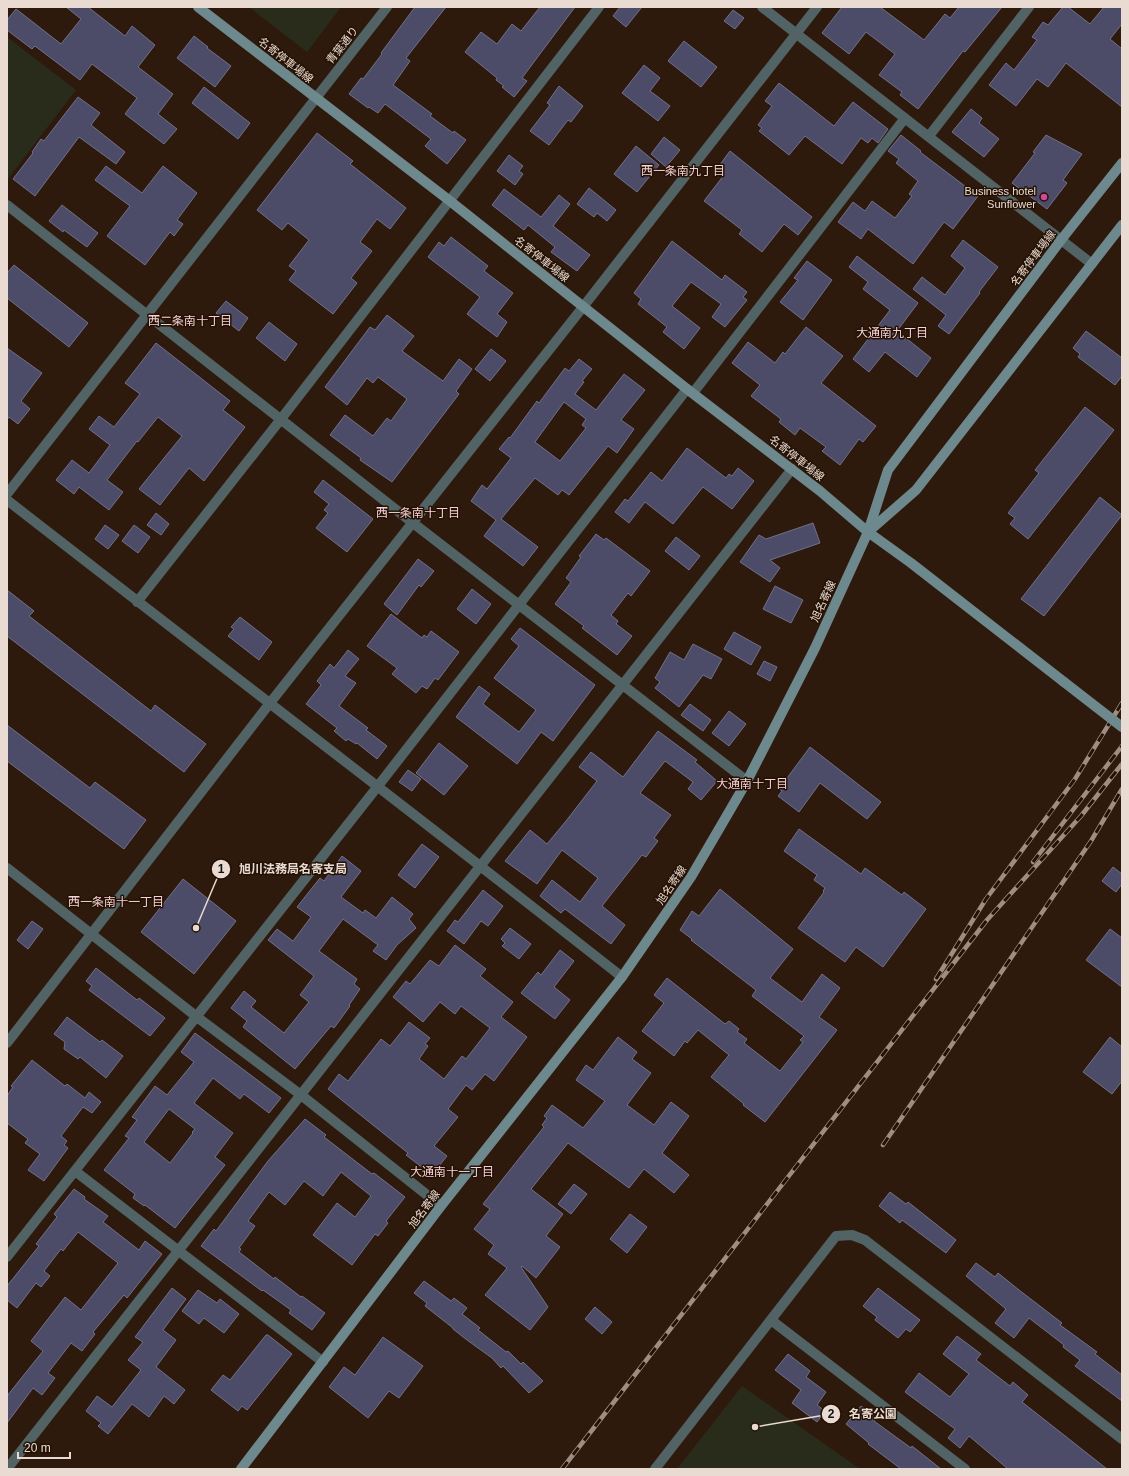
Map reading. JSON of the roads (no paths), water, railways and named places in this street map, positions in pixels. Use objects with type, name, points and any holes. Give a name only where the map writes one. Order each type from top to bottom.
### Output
[{"type":"main road","name":"名寄停車場線","points":[[198,7],[450,201],[690,391],[820,491],[868,532],[888,470],[1061,240],[1122,163]]},
{"type":"main road","points":[[1122,225],[916,490],[868,532],[911,563],[1122,727]]},
{"type":"main road","name":"旭名寄線","points":[[241,1469],[441,1206],[622,977],[691,877],[747,781],[815,648],[868,532]]},
{"type":"street","name":"青葉通り","points":[[7,494],[387,7]]},
{"type":"street","points":[[137,602],[281,419],[599,7]]},
{"type":"street","points":[[762,7],[1092,264]]},
{"type":"street","points":[[7,1043],[270,703],[583,307],[817,7]]},
{"type":"street","points":[[929,136],[1029,7]]},
{"type":"street","points":[[7,1258],[519,604],[690,391],[905,118]]},
{"type":"street","points":[[7,205],[413,523],[747,781]]},
{"type":"street","points":[[7,1469],[792,469]]},
{"type":"street","points":[[7,500],[137,602],[480,865],[622,977]]},
{"type":"street","points":[[7,868],[197,1017],[301,1094],[441,1206]]},
{"type":"street","points":[[76,1171],[323,1362]]},
{"type":"street","points":[[655,1469],[836,1236],[852,1235],[865,1240],[1122,1439]]},
{"type":"street","points":[[771,1320],[965,1469]]},
{"type":"railway","points":[[936,979],[986,899],[1075,779],[1122,703]]},
{"type":"railway","points":[[1033,862],[1122,746]]},
{"type":"railway","points":[[562,1469],[987,920],[1081,816],[1122,764]]},
{"type":"railway","points":[[883,1145],[1091,841],[1122,789]]},
{"type":"place","name":"Business hotel Sunflower","points":[[1044,197]]},
{"type":"place","name":"旭川法務局名寄支局","points":[[196,928]]},
{"type":"place","name":"名寄公園","points":[[755,1427]]},
{"type":"district","name":"西一条南九丁目","points":[[683,171]]},
{"type":"district","name":"西二条南十丁目","points":[[190,321]]},
{"type":"district","name":"大通南九丁目","points":[[892,333]]},
{"type":"district","name":"西一条南十丁目","points":[[418,513]]},
{"type":"district","name":"大通南十丁目","points":[[752,784]]},
{"type":"district","name":"西一条南十一丁目","points":[[116,902]]},
{"type":"district","name":"大通南十一丁目","points":[[452,1172]]}]
